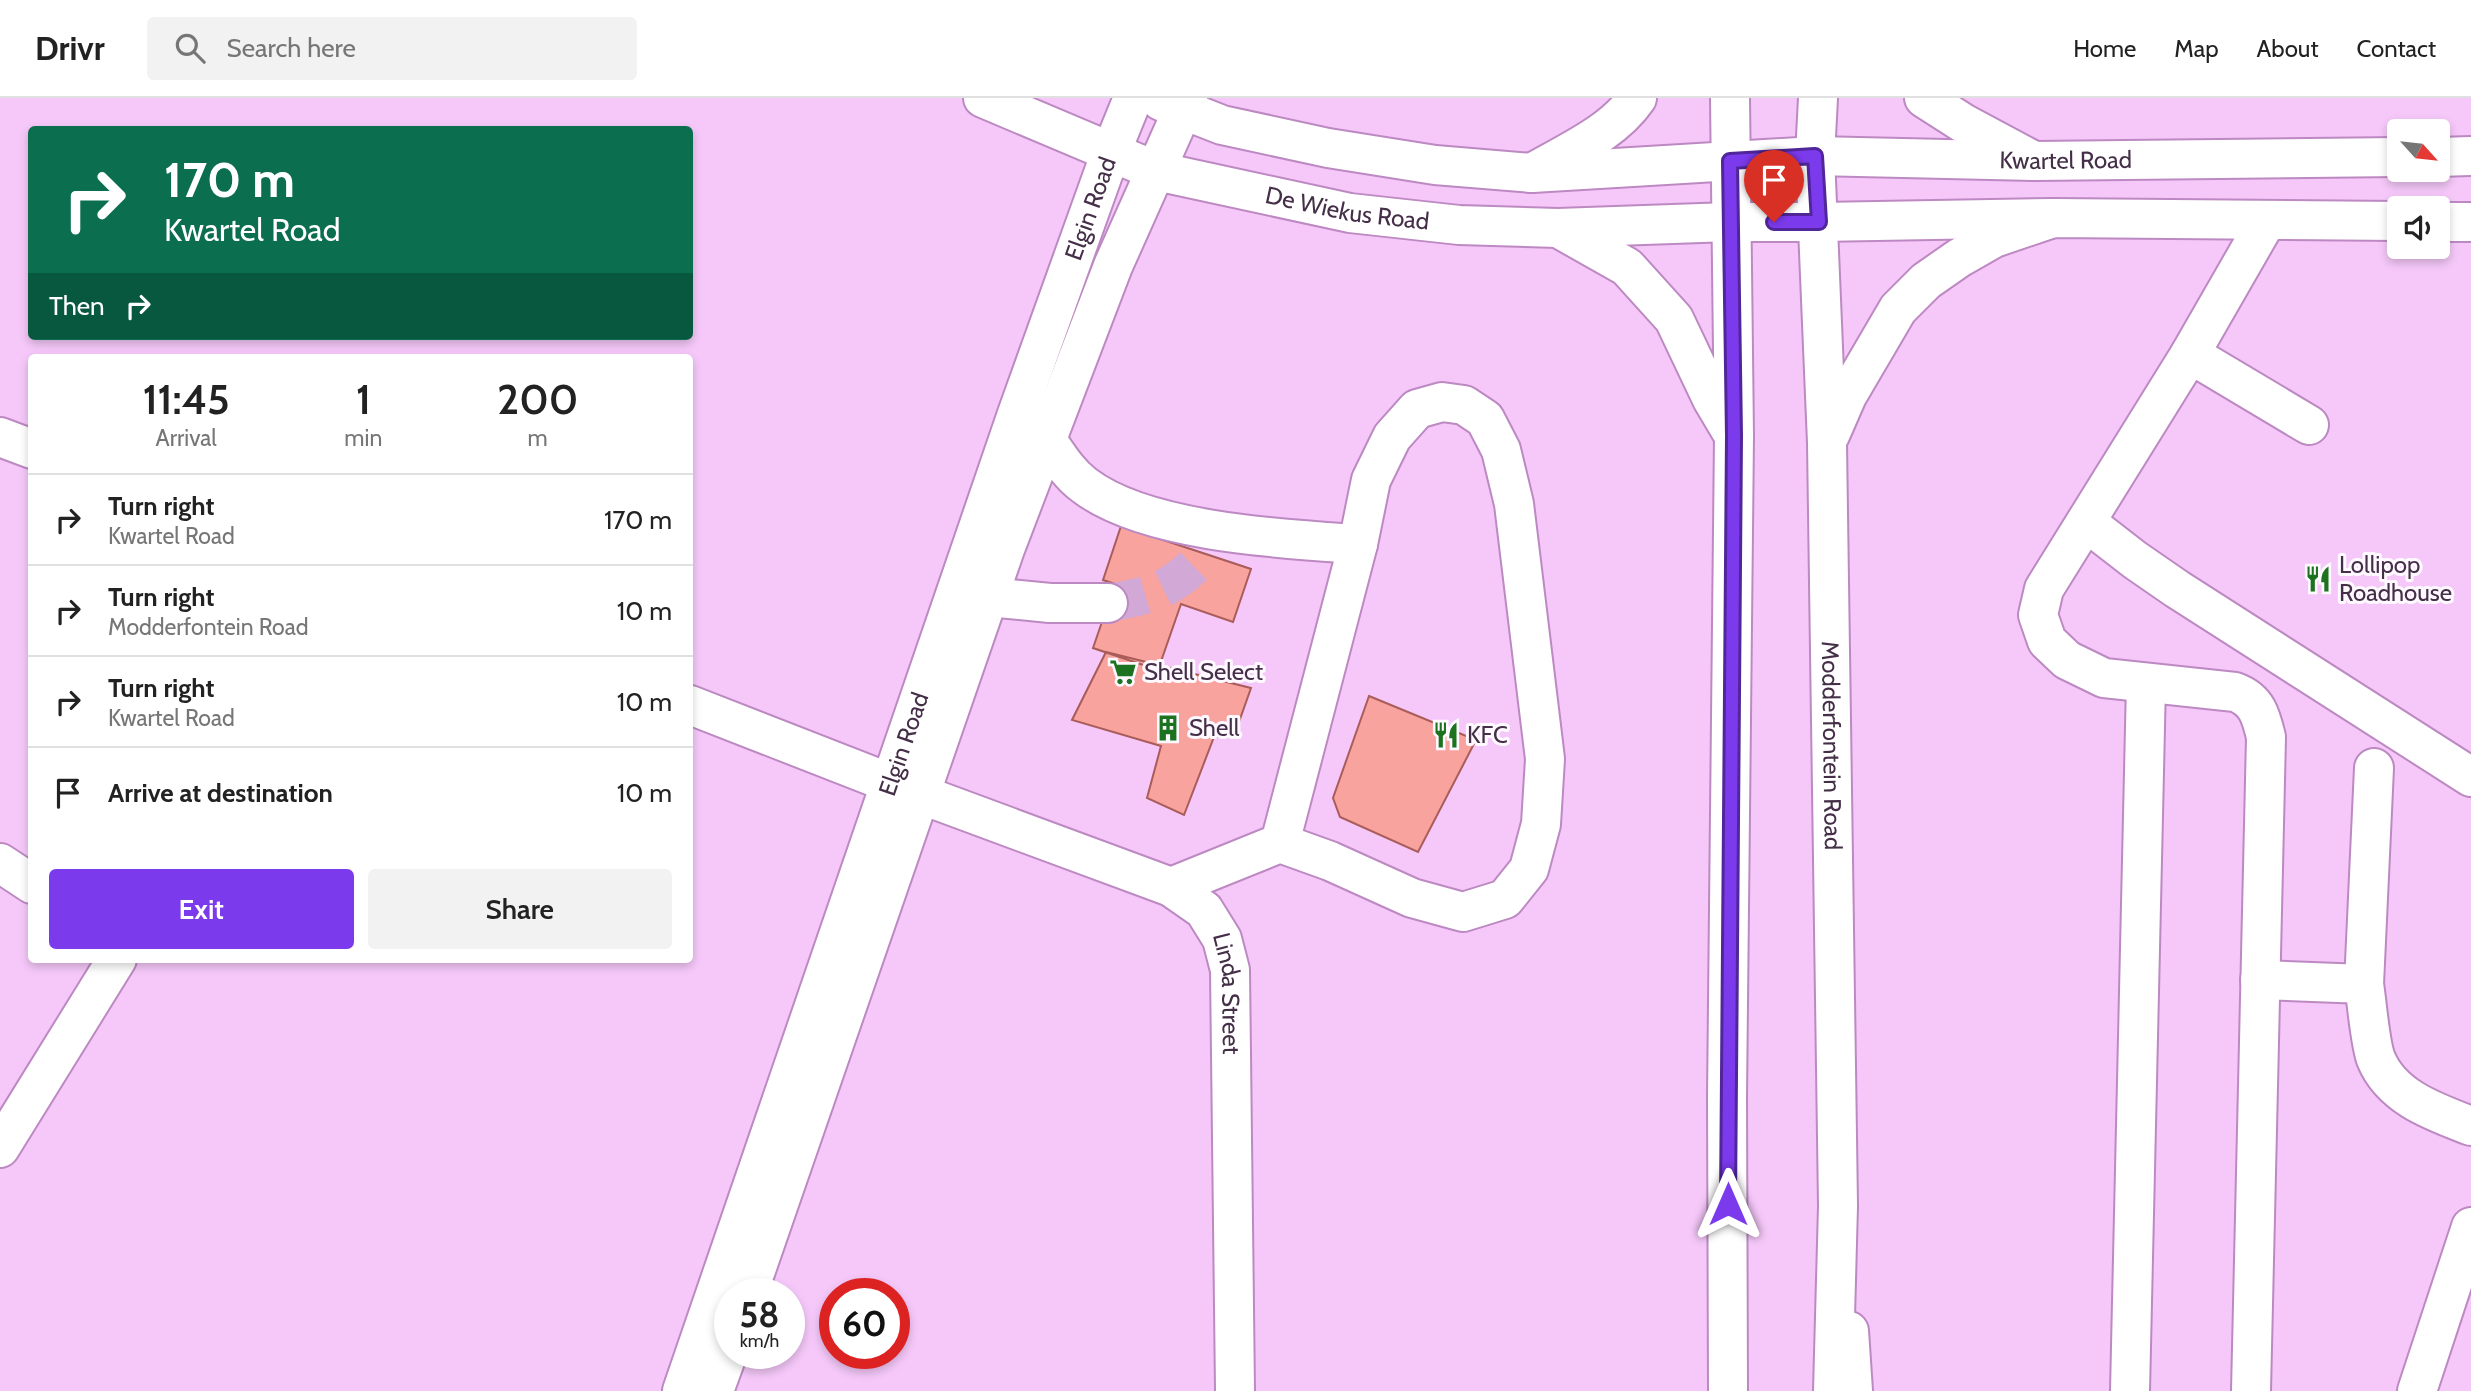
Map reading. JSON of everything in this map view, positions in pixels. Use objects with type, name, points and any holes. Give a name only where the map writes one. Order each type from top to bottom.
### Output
[{"type":"street","name":"De Wiekus Road","points":[[983,98],[1156,171],[1350,213],[1459,225],[1558,228],[1730,222]]},
{"type":"street","name":"Elgin Road","points":[[753,1278],[905,789],[1017,414],[1133,98]]},
{"type":"street","points":[[1532,173],[1583,144],[1627,113],[1637,98]]},
{"type":"street","points":[[1728,1391],[1727,1097],[1734,436],[1730,98]]},
{"type":"street","name":"Modderfontein Road","points":[[1818,98],[1815,156],[1827,443],[1838,1206],[1833,1391]]},
{"type":"street","points":[[1924,98],[1963,123],[2034,160]]},
{"type":"street","name":"Elgin Road","points":[[682,1391],[905,789],[989,597],[1113,266],[1156,171],[1175,102]]},
{"type":"street","points":[[1175,102],[1222,125],[1328,148],[1435,165],[1532,173],[1730,161]]},
{"type":"street","name":"Kwartel Road","points":[[1730,161],[1815,156],[2034,160],[2387,157]]},
{"type":"street","points":[[2450,157],[2471,156]]},
{"type":"street","points":[[1730,222],[2053,218],[2387,221]]},
{"type":"street","points":[[1827,443],[1847,396],[1898,309],[1926,281],[1994,238],[2053,218]]},
{"type":"street","points":[[2251,1391],[2266,737],[2260,713],[2248,696],[2235,692],[2104,678],[2067,660],[2047,641],[2038,615],[2044,589],[2190,355],[2267,220]]},
{"type":"street","points":[[2450,222],[2471,222]]},
{"type":"street","points":[[1558,228],[1627,267],[1674,319],[1712,398],[1734,436]]},
{"type":"street","points":[[2190,355],[2309,425]]},
{"type":"street","points":[[1171,887],[1280,843],[1330,861],[1412,898],[1464,912],[1505,899],[1529,869],[1541,824],[1545,759],[1514,504],[1501,450],[1485,419],[1464,405],[1442,402],[1417,409],[1392,438],[1371,480],[1280,843]]},
{"type":"street","points":[[0,436],[28,447]]},
{"type":"street","points":[[1047,440],[1067,469],[1084,485],[1110,501],[1211,543],[1357,544]]},
{"type":"street","points":[[2085,522],[2177,589],[2471,777]]},
{"type":"street","points":[[989,597],[1050,603],[1108,603]]},
{"type":"street","points":[[2130,1391],[2146,682]]},
{"type":"street","name":"Linda Street","points":[[693,706],[905,789],[1171,887],[1203,910],[1222,939],[1230,970],[1235,1391]]},
{"type":"street","points":[[2374,768],[2364,984],[2376,1059],[2397,1090],[2427,1109],[2471,1126]]},
{"type":"street","points":[[0,863],[28,881]]},
{"type":"street","points":[[0,1148],[115,963]]},
{"type":"street","points":[[2260,980],[2364,984]]},
{"type":"street","points":[[1838,1206],[1853,1391]]},
{"type":"street","points":[[2417,1391],[2471,1227]]},
{"type":"street","points":[[714,1391],[722,1369]]},
{"type":"building","points":[[1121,526],[1251,569],[1233,622],[1181,604],[1158,670],[1093,648],[1115,584],[1103,580]]},
{"type":"building","name":"Shell","points":[[1106,652],[1251,688],[1234,736],[1214,737],[1184,815],[1147,798],[1161,746],[1072,720]]},
{"type":"building","points":[[1369,696],[1476,740],[1418,852],[1340,817],[1333,798]]},
{"type":"tunnel","points":[[1108,603],[1162,589],[1183,575],[1205,554]]},
{"type":"place","name":"Lollipop Roadhouse","points":[[2318,579]]},
{"type":"place","name":"Shell Select","points":[[1123,672]]},
{"type":"place","name":"Shell","points":[[1168,728]]},
{"type":"place","name":"KFC","points":[[1446,735]]},
{"type":"route","points":[[1728,1204],[1734,436],[1730,161],[1815,156],[1819,222],[1774,222]]}]
